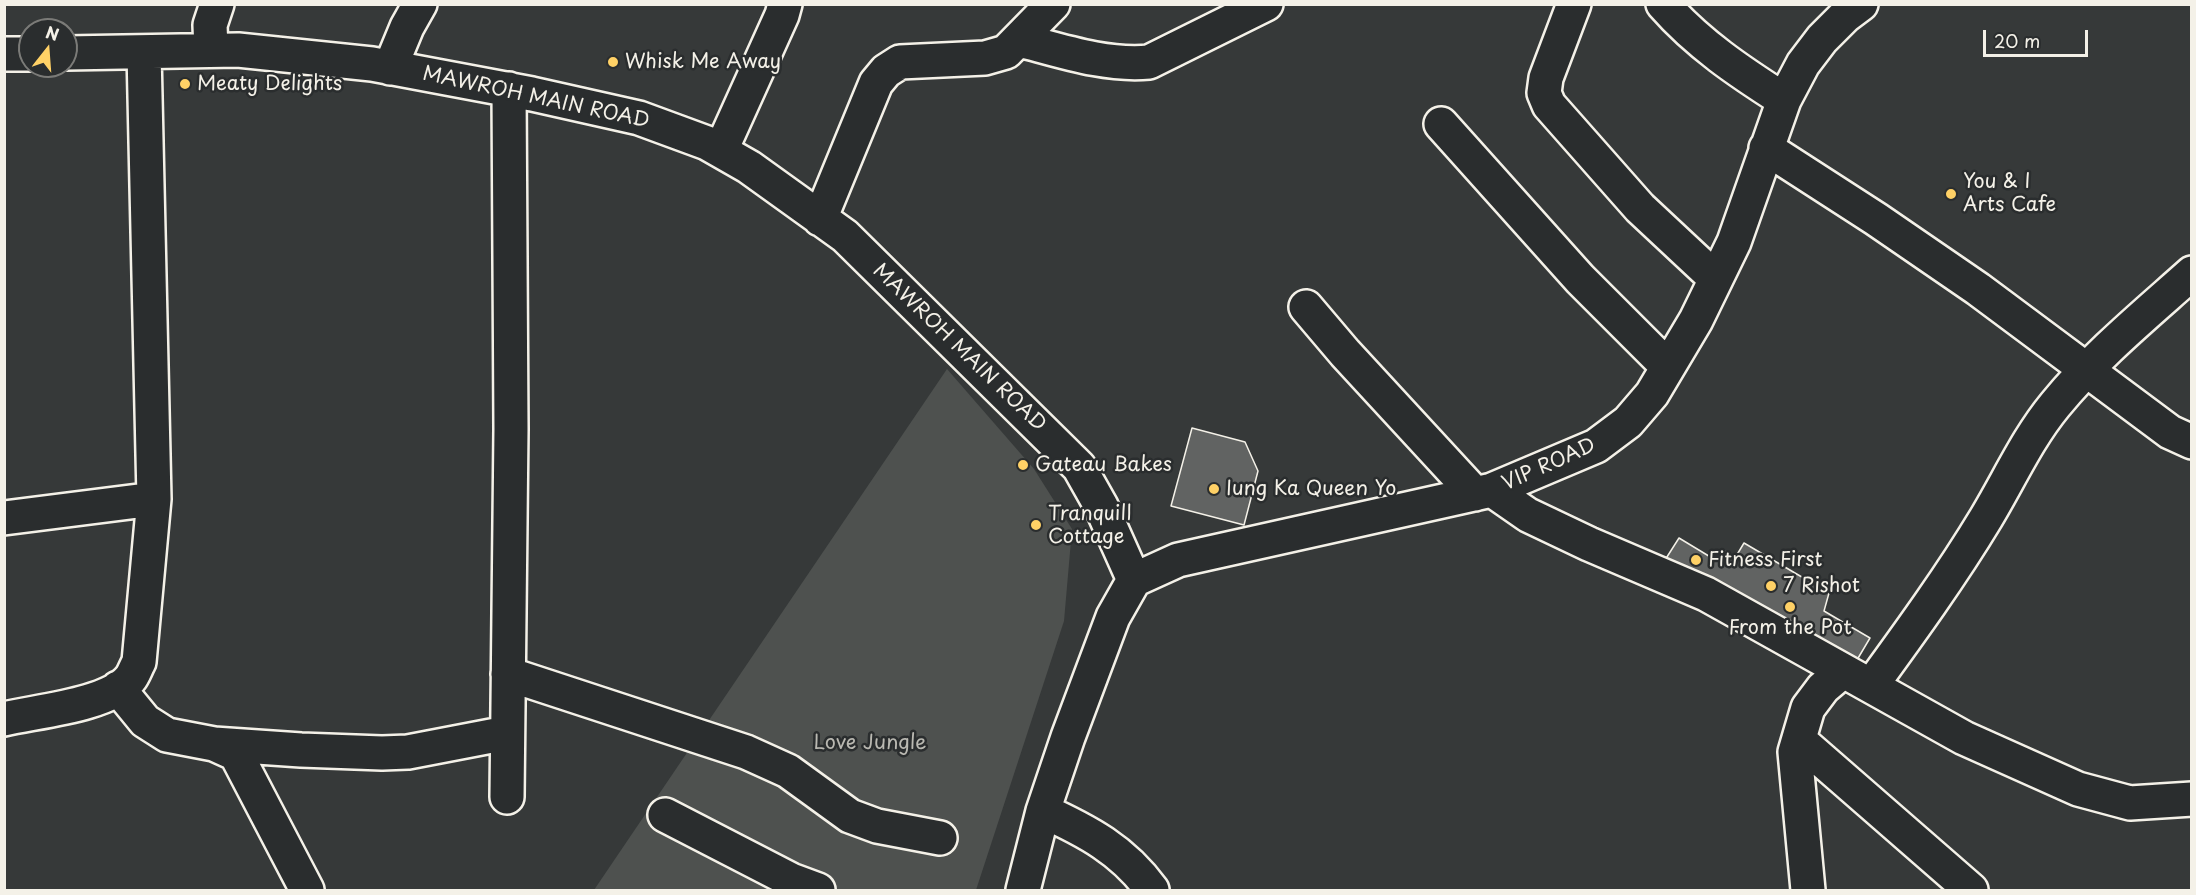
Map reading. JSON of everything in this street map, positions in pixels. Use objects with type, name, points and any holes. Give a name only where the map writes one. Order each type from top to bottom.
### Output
[{"type":"street","points":[[211,50],[210,24],[217,4]]},
{"type":"street","points":[[390,68],[407,27],[420,4]]},
{"type":"street","points":[[721,150],[778,26],[785,4]]},
{"type":"street","points":[[820,219],[876,83],[886,71],[900,62],[985,58],[1006,52],[1053,4]]},
{"type":"street","points":[[1020,40],[1114,62],[1131,64],[1149,62],[1266,4]]},
{"type":"street","points":[[1574,4],[1546,78],[1544,93],[1549,105],[1640,208],[1716,279]]},
{"type":"street","points":[[1663,4],[1684,28],[1725,61],[1784,100]]},
{"type":"street","name":"VIP ROAD","points":[[1134,580],[1178,560],[1483,492],[1596,446],[1628,422],[1652,394],[1696,320],[1734,242],[1784,100],[1803,64],[1822,39],[1861,4]]},
{"type":"street","name":"MAWROH MAIN ROAD","points":[[78,53],[237,50],[390,68],[509,90],[639,118],[707,143],[749,167],[845,236],[1078,467],[1101,506],[1134,580]]},
{"type":"street","points":[[4,719],[90,701],[118,688],[130,678],[139,662],[154,499],[144,52]]},
{"type":"street","points":[[507,797],[511,429],[509,90]]},
{"type":"street","points":[[1441,124],[1580,279],[1668,367]]},
{"type":"street","points":[[1767,148],[1895,231],[1978,289],[2170,432],[2192,442]]},
{"type":"street","points":[[1808,891],[1795,752],[1808,708],[1822,688],[1857,678],[1935,597],[2053,407],[2085,369],[2192,273]]},
{"type":"street","points":[[1306,307],[1345,353],[1483,492],[1589,544],[1706,594],[1964,738],[2078,789],[2130,803],[2192,800]]},
{"type":"street","points":[[4,518],[154,499]]},
{"type":"street","points":[[1023,891],[1043,811],[1113,617],[1134,580]]},
{"type":"street","points":[[508,674],[746,752],[788,771],[850,816],[877,826],[940,838]]},
{"type":"street","points":[[118,688],[145,722],[167,735],[214,744],[391,753],[408,752],[507,733]]},
{"type":"street","points":[[1798,740],[1971,891]]},
{"type":"street","points":[[214,744],[236,754],[307,891]]},
{"type":"street","points":[[1043,811],[1078,827],[1107,844],[1138,872],[1152,891]]},
{"type":"street","points":[[665,815],[791,880],[818,891]]},
{"type":"green space","name":"Love Jungle","points":[[947,369],[1034,469],[1072,529],[1064,621],[976,890],[594,890]]},
{"type":"building","name":"Iung Ka Queen Yo","points":[[1192,428],[1245,442],[1258,471],[1244,525],[1171,506]]},
{"type":"building","points":[[1679,538],[1717,561],[1723,550],[1735,558],[1744,543],[1829,593],[1824,611],[1870,638],[1851,670],[1665,560]]},
{"type":"place","name":"Whisk Me Away","points":[[613,62]]},
{"type":"place","name":"Meaty Delights","points":[[185,84]]},
{"type":"place","name":"You & I Arts Cafe","points":[[1951,194]]},
{"type":"place","name":"Gateau Bakes","points":[[1023,465]]},
{"type":"place","name":"Iung Ka Queen Yo","points":[[1214,489]]},
{"type":"place","name":"Tranquill Cottage","points":[[1036,525]]},
{"type":"place","name":"Fitness First","points":[[1696,560]]},
{"type":"place","name":"7 Rishot","points":[[1771,586]]},
{"type":"place","name":"From the Pot","points":[[1790,607]]}]
